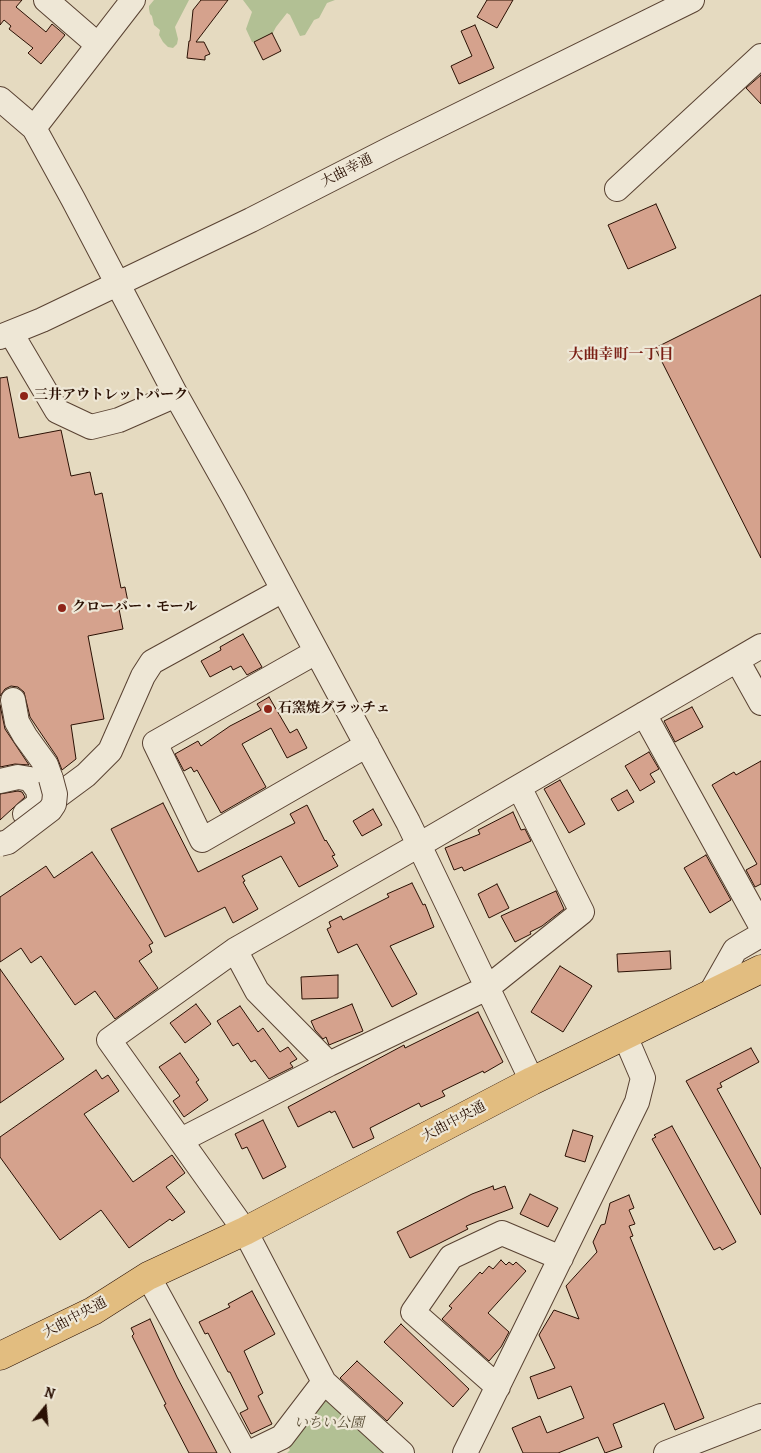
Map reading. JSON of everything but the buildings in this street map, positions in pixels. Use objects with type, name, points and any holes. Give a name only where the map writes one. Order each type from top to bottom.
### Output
[{"type":"main road","name":"大曲中央通","points":[[0,1336],[86,1296],[148,1276],[246,1231],[532,1081],[761,969]]},
{"type":"main road","name":"大曲中央通","points":[[0,1356],[93,1311],[148,1276]]},
{"type":"street","points":[[46,0],[98,45]]},
{"type":"street","points":[[34,128],[134,0]]},
{"type":"street","name":"大曲幸通","points":[[6,335],[251,220],[692,0]]},
{"type":"street","points":[[617,189],[761,56]]},
{"type":"street","points":[[0,99],[34,128],[176,395],[367,745],[419,845],[532,1081]]},
{"type":"street","points":[[6,335],[57,411],[91,426],[119,420],[176,395]]},
{"type":"street","points":[[0,838],[86,775],[110,751],[143,676],[152,662],[283,590]]},
{"type":"street","points":[[402,1453],[324,1382],[246,1231],[109,1040],[235,950],[761,646]]},
{"type":"street","points":[[316,652],[154,743],[202,840],[367,745]]},
{"type":"street","points":[[737,660],[761,703]]},
{"type":"street","points":[[0,832],[40,803],[46,765],[17,722],[13,700]]},
{"type":"street","points":[[644,714],[761,926]]},
{"type":"street","points":[[0,781],[18,777],[44,784],[55,794],[54,804],[50,810],[8,842],[0,844]]},
{"type":"street","points":[[181,1140],[329,1064],[487,988],[582,912],[519,787]]},
{"type":"street","points":[[709,996],[735,950],[761,935]]},
{"type":"street","points":[[235,950],[257,991],[329,1064]]},
{"type":"street","points":[[465,1453],[637,1102],[643,1078],[625,1036]]},
{"type":"street","points":[[498,1387],[414,1312],[451,1257],[502,1233],[561,1258]]},
{"type":"street","points":[[148,1276],[245,1453]]},
{"type":"street","points":[[249,1453],[282,1437],[324,1382]]},
{"type":"street","points":[[666,1453],[761,1416]]},
{"type":"green space","points":[[154,0],[189,0],[175,27],[178,39],[177,44],[173,48],[168,47],[163,42],[159,35],[160,30],[154,25],[149,6]]},
{"type":"green space","points":[[243,0],[335,0],[327,3],[319,18],[314,20],[305,35],[300,36],[290,15],[287,13],[276,27],[268,42],[252,42],[246,29],[252,12]]},
{"type":"green space","name":"いちい公園","points":[[324,1382],[402,1453],[287,1453],[290,1450],[282,1437]]},
{"type":"place","name":"三井アウトレットパーク","points":[[24,396]]},
{"type":"place","name":"クローバー・モール","points":[[62,608]]},
{"type":"place","name":"石窯焼グラッチェ","points":[[268,709]]},
{"type":"district","name":"大曲幸町一丁目","points":[[621,355]]}]
